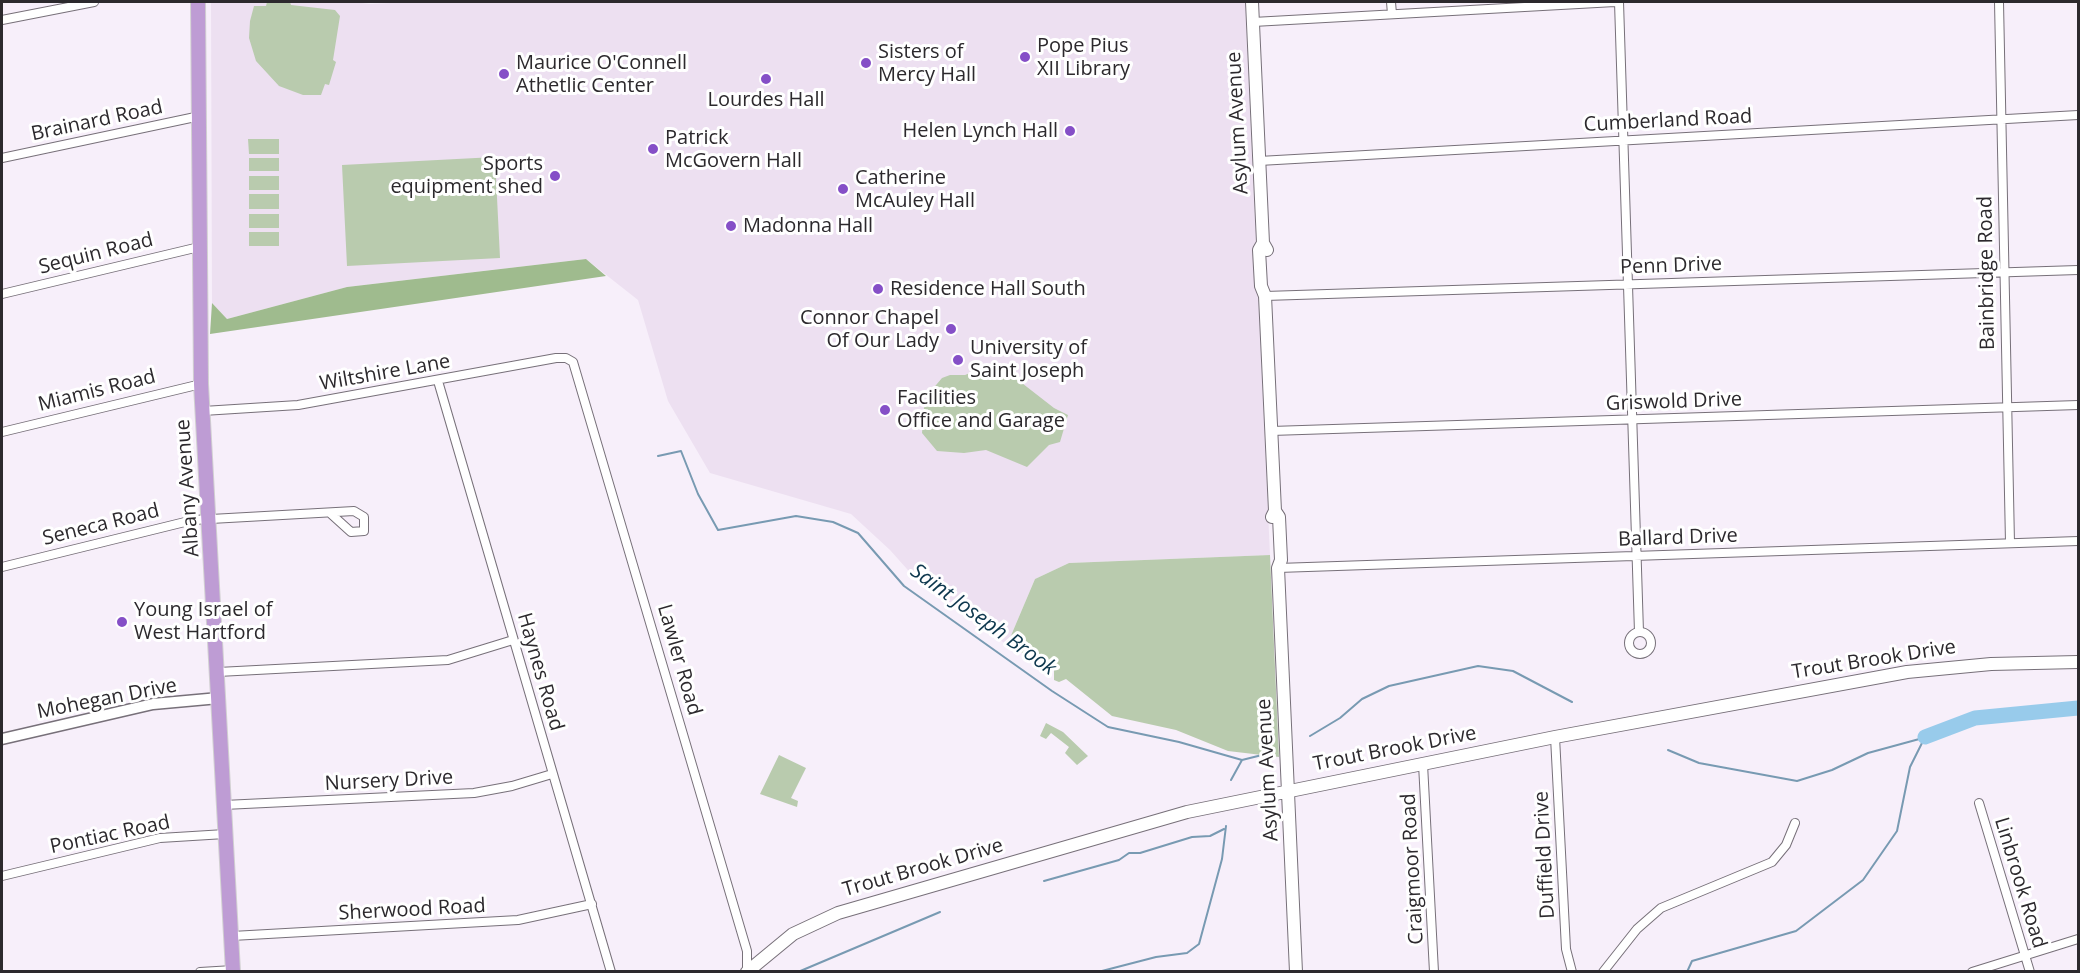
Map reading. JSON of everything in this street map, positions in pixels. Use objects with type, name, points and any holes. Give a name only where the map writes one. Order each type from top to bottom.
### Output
[{"type":"highway","name":"Albany Avenue","points":[[198,2],[201,384],[233,971]]},
{"type":"main road","name":"Asylum Avenue","points":[[1252,2],[1263,243],[1259,250],[1261,286],[1265,294],[1275,511],[1271,518],[1274,560],[1278,568],[1296,972]]},
{"type":"main road","name":"Trout Brook Drive","points":[[747,971],[794,934],[838,913],[1187,812],[1555,737],[1916,670],[1990,664],[2079,662]]},
{"type":"street","points":[[2,20],[94,2]]},
{"type":"street","points":[[1391,2],[1392,14]]},
{"type":"street","points":[[1253,22],[1617,2],[1639,632]]},
{"type":"street","name":"Bainbridge Road","points":[[1999,2],[2010,543]]},
{"type":"street","name":"Cumberland Road","points":[[1259,161],[2079,115]]},
{"type":"street","name":"Brainard Road","points":[[2,158],[200,116]]},
{"type":"street","name":"Sequin Road","points":[[2,294],[199,247]]},
{"type":"street","name":"Penn Drive","points":[[1265,294],[2079,270]]},
{"type":"street","name":"Wiltshire Lane","points":[[203,411],[298,405],[556,358],[570,359]]},
{"type":"street","name":"Lawler Road","points":[[570,359],[576,367],[747,951],[747,971]]},
{"type":"street","name":"Haynes Road","points":[[438,381],[611,972]]},
{"type":"street","name":"Miamis Road","points":[[2,432],[201,384]]},
{"type":"street","name":"Griswold Drive","points":[[1271,431],[2079,405]]},
{"type":"street","name":"Seneca Road","points":[[2,567],[187,520],[330,513]]},
{"type":"street","name":"Ballard Drive","points":[[1278,568],[2079,541]]},
{"type":"street","points":[[218,672],[448,660],[513,640]]},
{"type":"street","name":"Mohegan Drive","points":[[2,740],[153,704],[219,698]]},
{"type":"street","name":"Duffield Drive","points":[[1555,737],[1566,949],[1572,972]]},
{"type":"street","name":"Craigmoor Road","points":[[1423,764],[1434,972]]},
{"type":"street","name":"Nursery Drive","points":[[224,805],[474,793],[512,786],[552,774]]},
{"type":"street","name":"Linbrook Road","points":[[1978,803],[2030,972]]},
{"type":"street","points":[[1603,972],[1637,929],[1661,908],[1772,862],[1786,845],[1795,823]]},
{"type":"street","name":"Pontiac Road","points":[[2,876],[160,838],[225,834]]},
{"type":"street","name":"Sherwood Road","points":[[231,936],[518,920],[592,904]]},
{"type":"street","points":[[1972,972],[2079,939]]},
{"type":"street","points":[[200,972],[233,971]]},
{"type":"shaded area","name":"University of Saint Joseph","points":[[211,2],[370,4],[411,2],[1245,2],[1270,555],[1069,563],[1035,579],[1007,645],[915,578],[890,550],[851,514],[710,473],[668,401],[638,300],[586,259],[347,287],[227,319],[212,303]]},
{"type":"green space","points":[[267,2],[290,2],[291,5],[335,10],[340,16],[333,60],[336,62],[329,85],[325,84],[321,95],[303,95],[279,86],[256,61],[249,38],[250,21],[254,6],[266,6]]},
{"type":"green space","points":[[248,139],[279,139],[279,154],[249,154]]},
{"type":"green space","points":[[495,157],[500,258],[347,266],[342,165]]},
{"type":"green space","points":[[249,158],[279,158],[279,171],[249,171]]},
{"type":"green space","points":[[249,176],[279,176],[279,190],[249,190]]},
{"type":"green space","points":[[249,194],[279,194],[279,209],[249,209]]},
{"type":"green space","points":[[249,214],[279,214],[279,228],[249,228]]},
{"type":"green space","points":[[249,232],[279,232],[279,246],[249,246]]},
{"type":"green space","points":[[586,259],[606,276],[210,334],[212,303],[227,319],[347,287]]},
{"type":"green space","points":[[990,365],[1009,373],[1054,408],[1068,415],[1060,442],[1049,445],[1027,467],[986,450],[964,453],[937,451],[922,433],[924,408],[931,391],[942,378],[950,375],[965,375]]},
{"type":"green space","points":[[1270,555],[1279,757],[1228,751],[1176,730],[1112,716],[1066,679],[1059,682],[1054,680],[1054,669],[1007,645],[1035,579],[1069,563]]},
{"type":"green space","points":[[1046,723],[1063,732],[1088,756],[1077,765],[1065,753],[1069,747],[1051,733],[1046,739],[1040,736]]},
{"type":"green space","points":[[779,755],[806,768],[791,798],[798,801],[797,807],[760,794]]},
{"type":"waterway","name":"Saint Joseph Brook","points":[[658,456],[681,451],[698,494],[718,530],[796,516],[833,522],[858,533],[904,586],[1052,691],[1108,727],[1179,742],[1242,760],[1270,753]]},
{"type":"waterway","points":[[1310,736],[1340,718],[1362,699],[1389,686],[1478,666],[1513,671],[1572,702]]},
{"type":"waterway","points":[[1925,737],[1975,718],[2078,708]]},
{"type":"waterway","points":[[1687,972],[1692,961],[1796,931],[1863,880],[1897,831],[1910,767],[1925,737]]},
{"type":"waterway","points":[[1668,750],[1699,763],[1797,781],[1832,770],[1868,753],[1923,738]]},
{"type":"waterway","points":[[1231,780],[1242,760]]},
{"type":"waterway","points":[[1098,972],[1156,957],[1187,953],[1199,944],[1222,859],[1226,826]]},
{"type":"waterway","points":[[1044,881],[1119,860],[1129,853],[1140,853],[1192,837],[1210,836],[1224,829]]},
{"type":"waterway","points":[[798,972],[940,912]]},
{"type":"place","name":"Pope Pius XII Library","points":[[1025,57]]},
{"type":"place","name":"Sisters of Mercy Hall","points":[[866,63]]},
{"type":"place","name":"Maurice O'Connell Athetlic Center","points":[[504,74]]},
{"type":"place","name":"Lourdes Hall","points":[[766,79]]},
{"type":"place","name":"Helen Lynch Hall","points":[[1070,131]]},
{"type":"place","name":"Patrick McGovern Hall","points":[[653,149]]},
{"type":"place","name":"Sports equipment shed","points":[[555,176]]},
{"type":"place","name":"Catherine McAuley Hall","points":[[843,189]]},
{"type":"place","name":"Madonna Hall","points":[[731,226]]},
{"type":"place","name":"Residence Hall South","points":[[878,289]]},
{"type":"place","name":"Connor Chapel Of Our Lady","points":[[951,329]]},
{"type":"place","name":"University of Saint Joseph","points":[[958,360]]},
{"type":"place","name":"Facilities Office and Garage","points":[[885,410]]},
{"type":"place","name":"Young Israel of West Hartford","points":[[122,622]]}]
